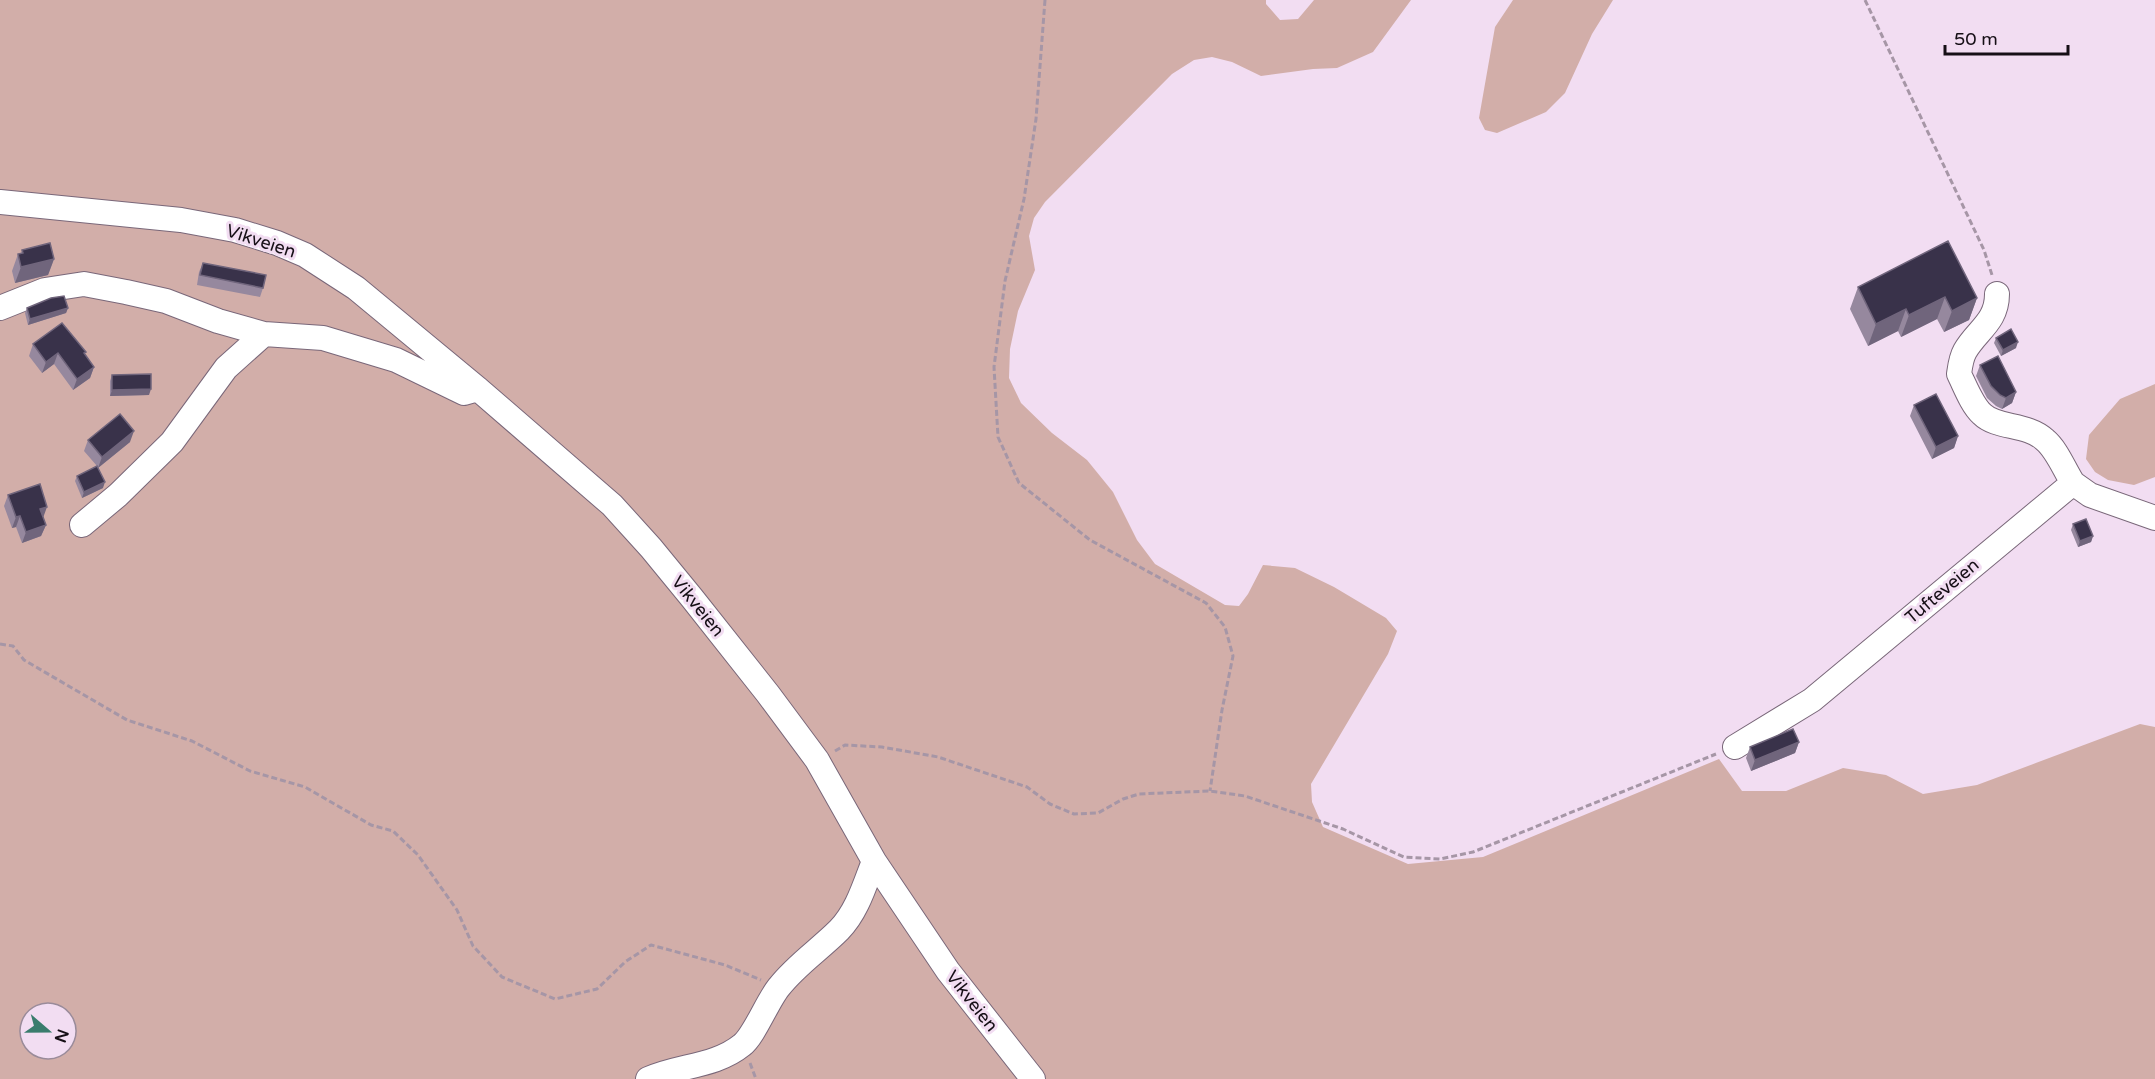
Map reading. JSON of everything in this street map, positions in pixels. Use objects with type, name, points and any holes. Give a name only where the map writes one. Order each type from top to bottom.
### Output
[{"type":"street","name":"Vikveien","points":[[0,202],[181,220],[235,230],[277,243],[305,255],[356,288],[478,389],[612,506],[651,548],[699,607],[817,760],[874,861],[948,971],[1033,1079]]},
{"type":"street","points":[[0,308],[45,290],[84,285],[126,292],[166,301],[218,321],[264,334],[323,339],[396,360],[464,393],[478,389]]},
{"type":"street","points":[[0,299],[36,287],[45,290]]},
{"type":"street","points":[[1997,294],[1997,306],[1992,317],[1964,352],[1959,374],[1981,413],[1992,421],[2036,433],[2047,441],[2073,483],[2090,495],[2155,518]]},
{"type":"street","points":[[81,525],[118,495],[172,442],[226,368],[264,334]]},
{"type":"street","name":"Tufteveien","points":[[1735,747],[1812,700],[2073,483]]},
{"type":"street","points":[[648,1079],[663,1072],[714,1061],[744,1044],[778,987],[840,928],[862,895],[874,861]]},
{"type":"path","points":[[1044,0],[1036,119],[1024,200],[1005,281],[994,367],[998,437],[1019,483],[1090,540],[1206,603],[1225,627],[1233,656],[1222,710],[1210,792]]},
{"type":"path","points":[[1865,0],[1984,250],[1997,294]]},
{"type":"path","points":[[0,644],[13,646],[24,660],[127,720],[192,741],[250,771],[305,787],[371,825],[393,831],[418,855],[458,910],[473,946],[502,977],[555,999],[597,989],[625,962],[651,945],[725,965],[778,987]]},
{"type":"path","points":[[817,760],[845,746],[882,747],[938,757],[1027,788],[1050,804],[1074,814],[1098,813],[1123,799],[1139,794],[1210,792],[1245,796],[1343,829],[1404,857],[1440,859],[1473,852],[1735,747]]},
{"type":"shaded area","points":[[0,0],[1266,0],[1266,4],[1280,20],[1298,19],[1314,0],[1411,0],[1373,52],[1337,68],[1261,76],[1232,62],[1212,57],[1194,60],[1172,74],[1045,202],[1034,218],[1029,236],[1035,270],[1018,311],[1010,349],[1009,378],[1021,403],[1052,433],[1087,460],[1113,492],[1137,540],[1155,564],[1225,605],[1239,606],[1263,565],[1295,568],[1334,587],[1386,618],[1397,631],[1388,654],[1311,784],[1312,802],[1323,827],[1408,864],[1483,857],[1719,759],[1742,791],[1786,791],[1843,768],[1886,775],[1923,794],[1977,785],[2140,724],[2155,727],[2155,1079],[0,1079]]},
{"type":"shaded area","points":[[1513,0],[1613,0],[1592,34],[1565,93],[1546,112],[1497,133],[1485,130],[1479,118],[1495,27]]},
{"type":"shaded area","points":[[2155,384],[2155,477],[2134,485],[2108,480],[2095,472],[2086,459],[2089,435],[2120,399]]},
{"type":"building","points":[[1948,241],[1977,298],[1952,311],[1945,297],[1909,315],[1906,309],[1876,324],[1858,287]]},
{"type":"building","points":[[50,243],[54,259],[21,267],[18,254],[23,253],[22,250]]},
{"type":"building","points":[[203,263],[266,275],[263,288],[200,275]]},
{"type":"building","points":[[64,296],[68,308],[30,319],[27,308],[51,298]]},
{"type":"building","points":[[62,323],[86,352],[84,353],[94,367],[77,379],[58,353],[46,362],[33,344]]},
{"type":"building","points":[[2011,329],[2018,342],[2003,350],[1996,338]]},
{"type":"building","points":[[1998,356],[2016,392],[2006,398],[1991,386],[1980,365]]},
{"type":"building","points":[[151,374],[151,389],[112,390],[112,375]]},
{"type":"building","points":[[1936,394],[1958,436],[1936,447],[1914,405]]},
{"type":"building","points":[[120,414],[134,431],[102,457],[88,440]]},
{"type":"building","points":[[97,466],[105,482],[84,492],[77,476]]},
{"type":"building","points":[[40,484],[47,507],[40,509],[46,525],[26,532],[20,516],[16,517],[8,495]]},
{"type":"building","points":[[2086,519],[2093,536],[2080,541],[2073,524]]},
{"type":"building","points":[[1793,729],[1799,742],[1755,760],[1750,747]]}]
